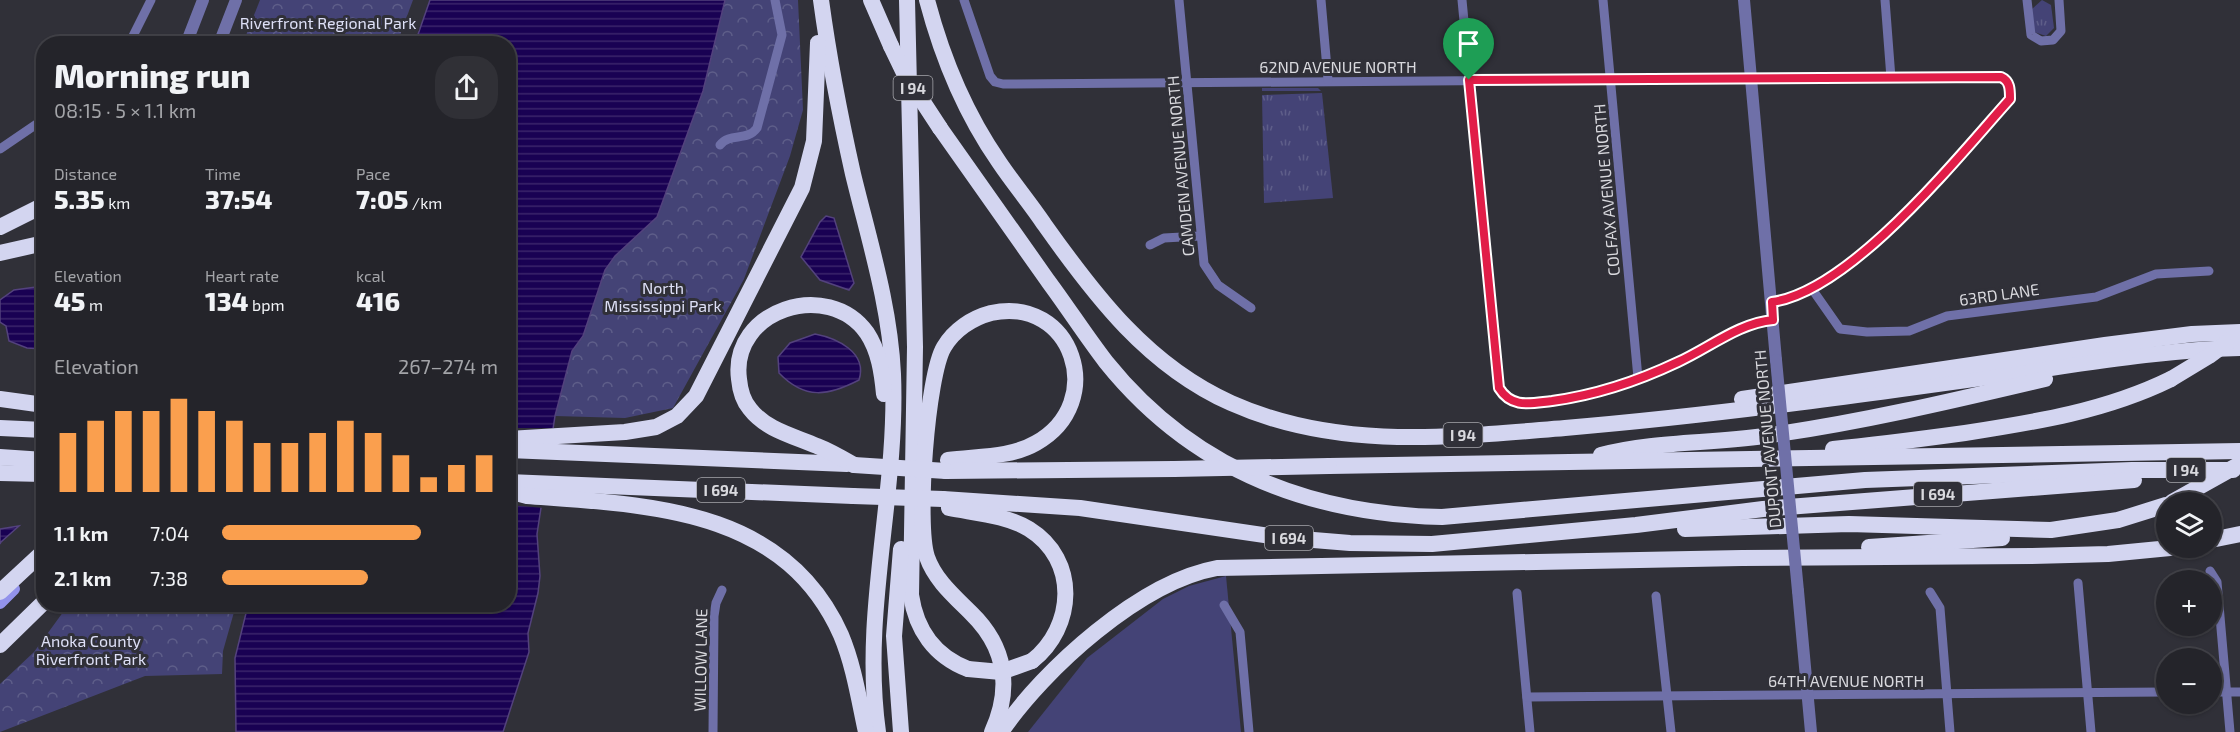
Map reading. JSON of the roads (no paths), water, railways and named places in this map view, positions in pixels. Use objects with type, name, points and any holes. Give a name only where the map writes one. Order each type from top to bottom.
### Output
[{"type":"highway","points":[[516,439],[656,427],[677,416],[702,387],[797,200],[812,155],[819,56],[814,0]]},
{"type":"highway","points":[[821,0],[836,96],[883,295],[890,342],[892,422],[872,644],[878,732]]},
{"type":"highway","name":"I 94","points":[[871,0],[904,73],[940,128],[1106,362],[1145,403],[1215,459],[1249,477],[1308,500],[1379,513],[1442,517],[1865,480],[2121,470],[2240,470]]},
{"type":"highway","points":[[907,0],[915,347],[910,586],[918,624],[940,653],[968,669],[1001,672],[1032,661],[1054,637],[1065,612],[1065,584],[1057,559],[1044,542],[1026,528],[943,503]]},
{"type":"highway","name":"I 94","points":[[927,0],[950,70],[980,131],[1019,191],[1115,317],[1144,346],[1205,390],[1230,403],[1290,425],[1365,438],[1473,435],[1646,421],[2213,348],[2240,348]]},
{"type":"highway","points":[[0,228],[36,209]]},
{"type":"highway","points":[[0,228],[36,218]]},
{"type":"highway","points":[[4,251],[36,245]]},
{"type":"highway","points":[[4,251],[36,249]]},
{"type":"highway","points":[[854,465],[820,447],[779,431],[749,408],[740,387],[739,356],[752,331],[772,314],[797,306],[825,306],[851,318],[872,341],[880,364],[885,405],[882,533]]},
{"type":"highway","points":[[947,466],[1018,450],[1046,437],[1063,421],[1074,399],[1076,370],[1067,346],[1053,329],[1028,315],[1014,312],[997,312],[976,318],[954,334],[944,347],[932,386],[921,516],[923,543],[936,576],[979,621],[1001,654],[1004,696],[992,732]]},
{"type":"highway","points":[[1646,421],[1671,409],[1943,368],[2146,340],[2240,333]]},
{"type":"highway","points":[[1700,460],[1894,443],[2012,425],[2103,407],[2171,379],[2209,357],[2240,333]]},
{"type":"highway","points":[[1577,461],[1633,446],[1727,440],[1795,432],[2085,370],[2213,348]]},
{"type":"highway","points":[[0,399],[36,404]]},
{"type":"highway","points":[[0,428],[36,430]]},
{"type":"highway","points":[[2033,454],[2240,443]]},
{"type":"highway","name":"I 694","points":[[516,450],[854,465],[917,470],[947,466],[1174,469],[2240,451]]},
{"type":"highway","points":[[0,457],[36,459]]},
{"type":"highway","points":[[2190,492],[2240,464]]},
{"type":"highway","points":[[0,472],[36,474]]},
{"type":"highway","name":"I 694","points":[[516,483],[589,484],[1080,508],[1277,537],[1350,543],[1432,544],[1636,525],[1763,509],[2057,485],[2240,475]]},
{"type":"highway","points":[[516,493],[685,514],[712,520],[749,536],[781,557],[807,583],[835,624],[852,669],[867,732]]},
{"type":"highway","points":[[1637,560],[2042,534],[2118,520],[2156,508]]},
{"type":"highway","points":[[901,732],[896,688],[895,621],[901,550],[911,519]]},
{"type":"highway","points":[[1636,525],[1690,529],[1850,524],[2037,530],[2093,525]]},
{"type":"highway","points":[[2222,538],[2240,534]]},
{"type":"highway","points":[[1001,732],[1041,681],[1076,650],[1149,595],[1182,578],[1206,570],[1242,566],[2108,554],[2156,549]]},
{"type":"highway","points":[[0,592],[36,559]]},
{"type":"highway","points":[[0,645],[36,611]]},
{"type":"main road","points":[[0,603],[36,561]]},
{"type":"main road","points":[[0,656],[37,612]]},
{"type":"street","points":[[133,36],[151,0]]},
{"type":"street","points":[[189,36],[203,0]]},
{"type":"street","points":[[222,36],[236,0]]},
{"type":"street","points":[[720,145],[730,137],[750,135],[757,128],[782,36],[775,0]]},
{"type":"street","name":"62ND AVENUE NORTH","points":[[964,0],[990,76],[995,82],[2001,77],[2006,79],[2010,88],[2010,99],[1956,159],[1896,223],[1839,272],[1812,289]]},
{"type":"street","name":"CAMDEN AVENUE NORTH","points":[[1179,0],[1200,236],[1208,272],[1218,285],[1251,308]]},
{"type":"street","points":[[1321,0],[1328,80]]},
{"type":"street","points":[[1462,0],[1499,388],[1509,401],[1530,403],[1606,391],[1677,363],[1751,324],[1773,320]]},
{"type":"street","name":"COLFAX AVENUE NORTH","points":[[1603,0],[1638,378]]},
{"type":"street","name":"DUPONT AVENUE NORTH","points":[[1744,0],[1797,591],[1812,732]]},
{"type":"street","points":[[1885,0],[1891,78]]},
{"type":"street","points":[[2027,0],[2031,35],[2041,41],[2053,40],[2061,31],[2059,0]]},
{"type":"street","points":[[0,149],[36,124]]},
{"type":"street","points":[[1150,245],[1164,238],[1200,236]]},
{"type":"street","name":"63RD LANE","points":[[1812,289],[1840,329],[1896,332],[1909,331],[1947,316],[2096,297],[2156,274],[2209,271]]},
{"type":"street","points":[[1772,302],[1798,296],[1812,289]]},
{"type":"street","points":[[2078,584],[2091,732]]},
{"type":"street","name":"WILLOW LANE","points":[[713,732],[714,616],[716,603],[722,590]]},
{"type":"street","points":[[1930,592],[1940,608],[1950,732]]},
{"type":"street","points":[[1517,593],[1530,732]]},
{"type":"street","points":[[1656,596],[1671,732]]},
{"type":"street","points":[[1224,605],[1240,632],[1249,732]]},
{"type":"street","points":[[2221,636],[2229,732]]},
{"type":"street","name":"64TH AVENUE NORTH","points":[[1527,698],[2156,692]]},
{"type":"street","points":[[2222,692],[2240,692]]},
{"type":"park label","name":"Riverfront Regional Park","points":[[328,22]]},
{"type":"park label","name":"North Mississippi Park","points":[[663,296]]},
{"type":"park label","name":"Anoka County Riverfront Park","points":[[91,649]]}]
